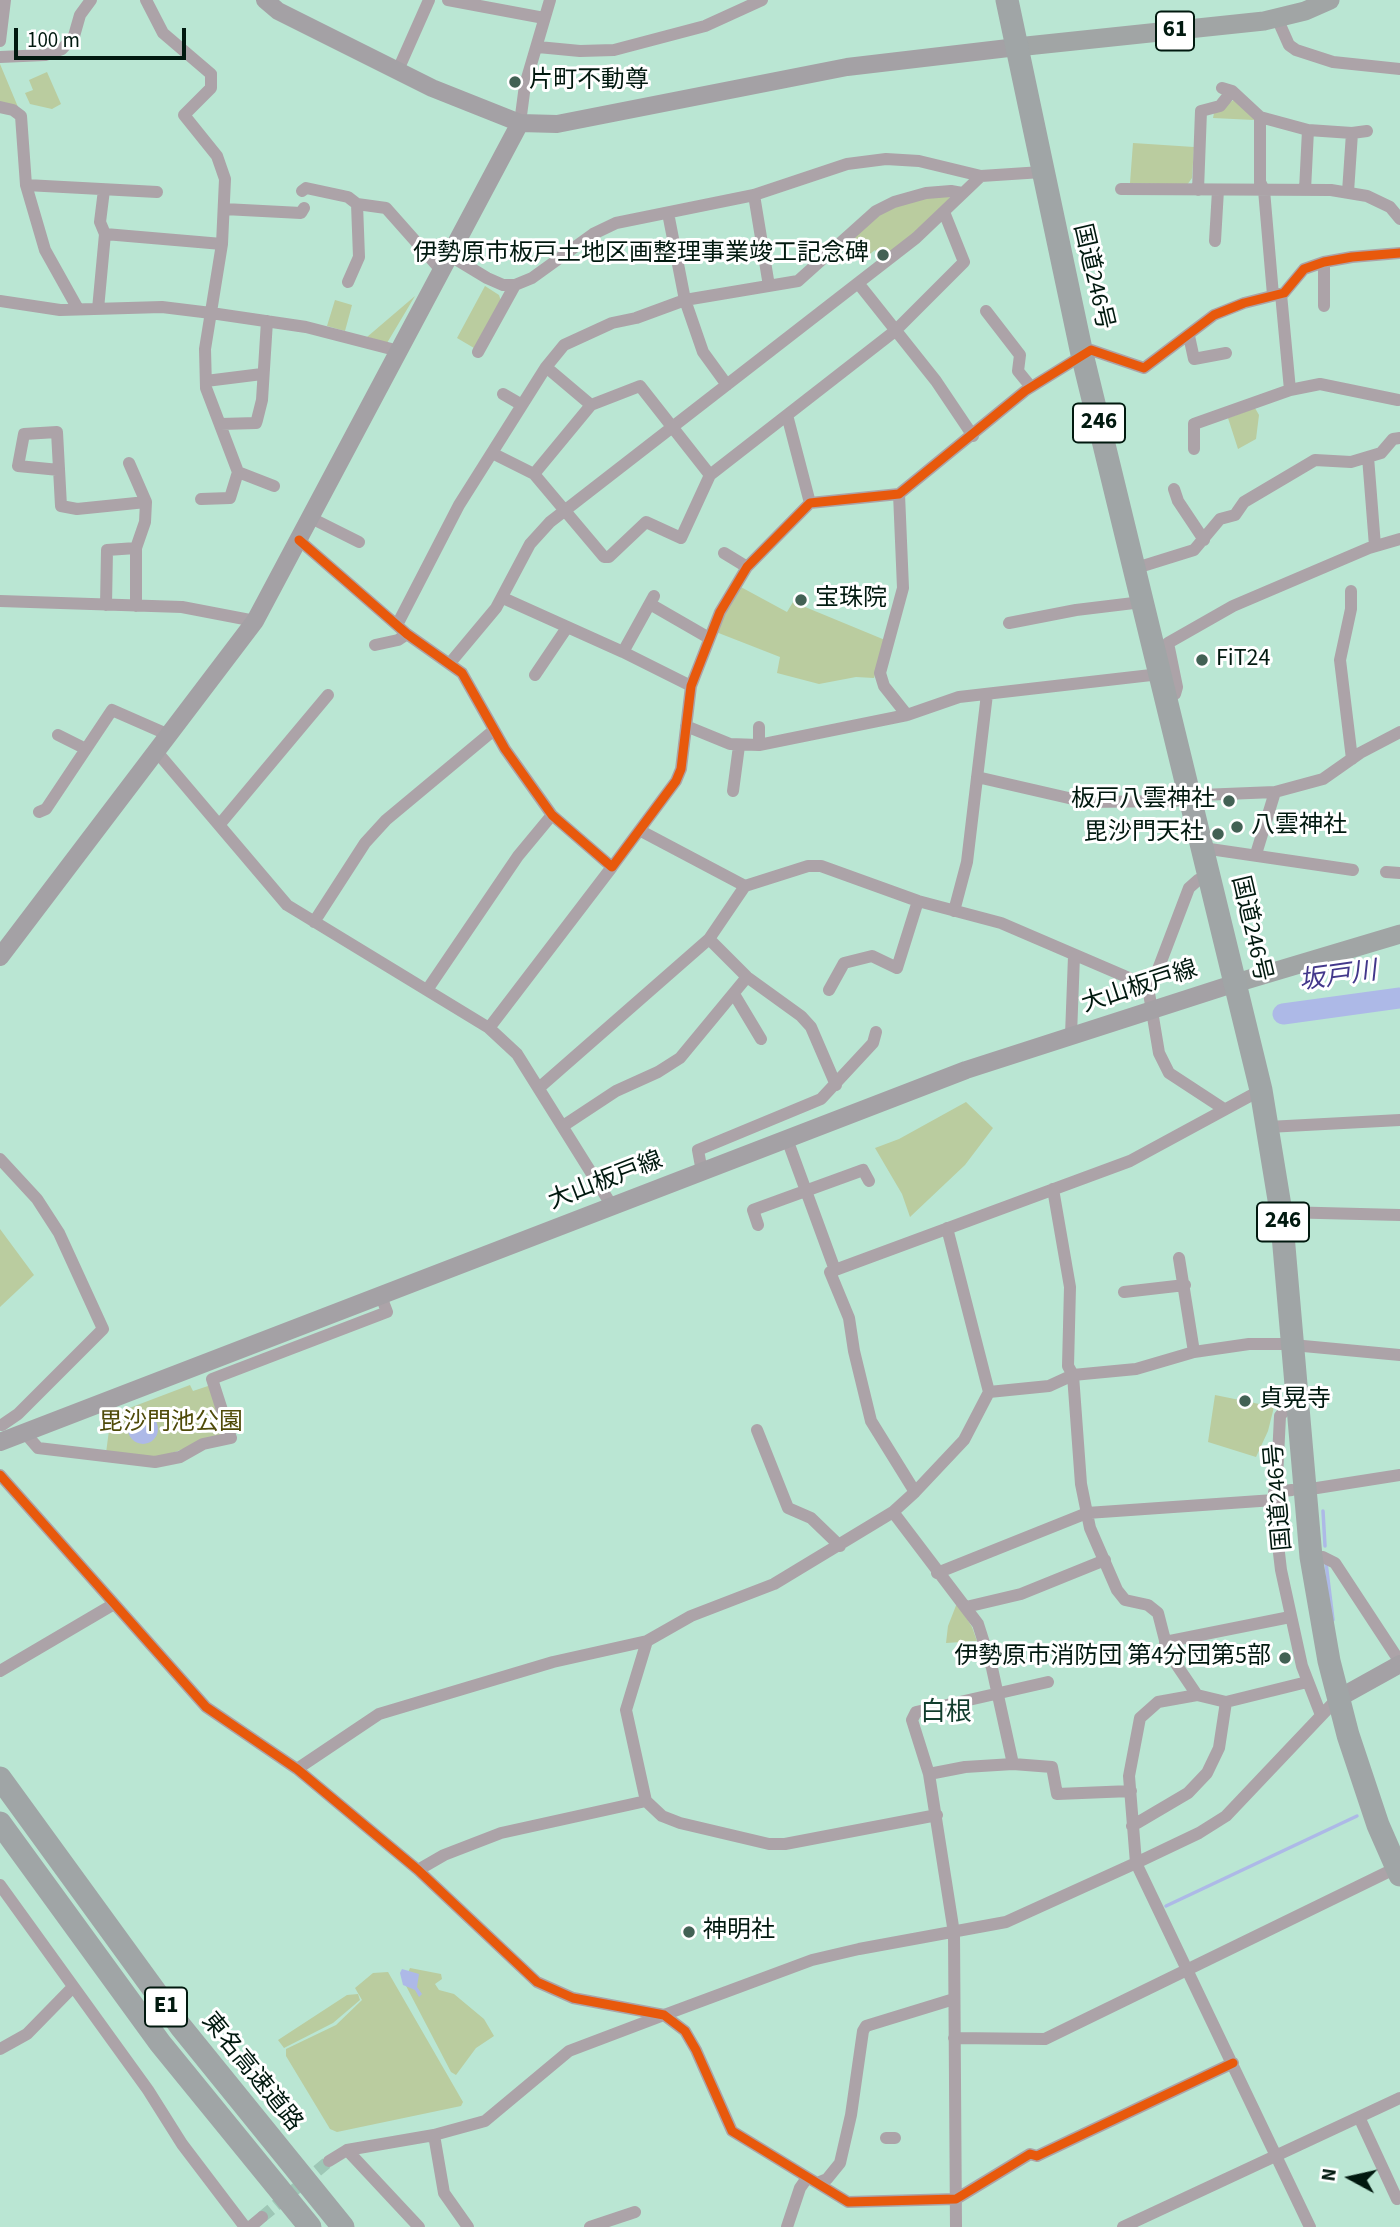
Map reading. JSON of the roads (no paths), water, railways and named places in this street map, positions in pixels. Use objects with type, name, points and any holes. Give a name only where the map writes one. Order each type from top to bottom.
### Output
[{"type":"highway","name":"国道246号","points":[[1007,0],[1082,354],[1236,983],[1268,1127],[1281,1212],[1311,1557],[1329,1707],[1397,1864]]},
{"type":"highway","name":"東名高速道路","points":[[0,1777],[181,2027],[343,2227]]},
{"type":"highway","name":"E1","points":[[0,1823],[160,2043],[310,2227]]},
{"type":"main road","name":"61","points":[[1017,47],[1277,18],[1302,5],[1330,0]]},
{"type":"main road","points":[[1236,983],[1400,934]]},
{"type":"street","points":[[0,41],[5,0]]},
{"type":"street","points":[[0,57],[45,55],[62,48],[74,36],[80,15],[90,0]]},
{"type":"street","points":[[146,0],[163,33],[211,74],[211,88],[184,115],[222,164],[222,244],[205,349],[206,381],[210,404],[221,424],[237,472],[230,498],[201,499]]},
{"type":"street","points":[[265,0],[278,11],[398,71],[520,123],[557,124],[603,117],[847,67],[1017,47]]},
{"type":"street","points":[[398,71],[429,0]]},
{"type":"street","points":[[448,0],[544,18]]},
{"type":"street","points":[[0,957],[255,621],[520,123],[525,85],[550,0]]},
{"type":"street","points":[[538,47],[580,51],[614,50],[705,26],[762,0]]},
{"type":"street","points":[[1277,18],[1289,45],[1296,50],[1333,62],[1400,69]]},
{"type":"street","points":[[1198,190],[1201,111],[1220,106],[1227,90],[1260,117],[1308,130],[1352,133],[1367,131]]},
{"type":"street","points":[[0,107],[13,110],[21,116],[26,185],[46,250],[78,309]]},
{"type":"street","points":[[1260,117],[1260,182],[1264,190],[1290,390]]},
{"type":"street","points":[[1305,190],[1308,130]]},
{"type":"street","points":[[1348,192],[1352,133]]},
{"type":"street","points":[[302,191],[306,188],[348,197],[357,204],[386,208],[445,263],[503,285],[515,285],[532,278],[593,234],[616,223],[754,195],[847,164],[886,159],[919,161],[981,176],[1042,172]]},
{"type":"street","points":[[450,663],[503,598],[530,544],[563,511],[916,238],[981,176]]},
{"type":"street","points":[[26,185],[157,192]]},
{"type":"street","points":[[1121,189],[1348,192],[1367,196],[1390,207],[1400,219]]},
{"type":"street","points":[[98,309],[105,234],[100,222],[104,190]]},
{"type":"street","points":[[1215,241],[1218,190]]},
{"type":"street","points":[[375,645],[398,640],[453,515],[546,367],[564,345],[612,323],[636,318],[685,300],[798,281],[876,211],[894,202],[941,191],[962,193]]},
{"type":"street","points":[[754,195],[769,286]]},
{"type":"street","points":[[348,282],[359,257],[357,204]]},
{"type":"street","points":[[224,209],[301,214],[304,208]]},
{"type":"street","points":[[668,212],[685,300],[703,352],[727,385]]},
{"type":"street","points":[[492,453],[534,474],[604,557],[609,557],[646,522],[681,538],[710,475],[895,331],[964,262],[944,212]]},
{"type":"street","points":[[105,234],[222,244]]},
{"type":"street","points":[[489,1028],[641,831],[676,781],[691,686],[709,638],[747,567],[810,503],[899,494],[1031,387],[1090,350],[1100,351],[1144,368],[1214,315],[1277,295],[1304,270],[1324,261],[1400,253]]},
{"type":"street","points":[[1324,261],[1324,306]]},
{"type":"street","points":[[858,283],[936,381],[973,436]]},
{"type":"street","points":[[478,352],[515,285]]},
{"type":"street","points":[[0,301],[60,310],[162,307],[211,313],[337,333],[399,351]]},
{"type":"street","points":[[986,311],[1020,355],[1018,371],[1031,387]]},
{"type":"street","points":[[221,424],[256,423],[262,400],[267,321]]},
{"type":"street","points":[[1189,336],[1194,359],[1226,353]]},
{"type":"street","points":[[546,367],[591,405]]},
{"type":"street","points":[[206,381],[262,374]]},
{"type":"street","points":[[1194,449],[1194,424],[1290,390],[1320,384],[1399,398]]},
{"type":"street","points":[[534,474],[591,405],[640,386],[710,475]]},
{"type":"street","points":[[503,394],[522,405]]},
{"type":"street","points":[[787,415],[810,503]]},
{"type":"street","points":[[1133,569],[1194,550],[1220,519],[1235,514],[1244,502],[1315,460],[1351,462],[1381,453],[1393,439],[1400,438]]},
{"type":"street","points":[[1368,457],[1375,547]]},
{"type":"street","points":[[129,463],[146,502],[145,522],[135,548],[136,606]]},
{"type":"street","points":[[59,470],[61,506],[77,509],[146,502]]},
{"type":"street","points":[[237,472],[274,486]]},
{"type":"street","points":[[1174,489],[1178,502],[1204,540]]},
{"type":"street","points":[[899,494],[903,589],[880,673],[884,686],[907,715]]},
{"type":"street","points":[[312,517],[359,542]]},
{"type":"street","points":[[1166,697],[1175,694],[1177,687],[1168,643],[1233,606],[1400,539]]},
{"type":"street","points":[[299,540],[402,630],[463,673],[494,730],[552,815],[612,867]]},
{"type":"street","points":[[106,605],[107,550],[135,548]]},
{"type":"street","points":[[724,553],[747,567]]},
{"type":"street","points":[[1351,591],[1351,609],[1340,660],[1352,759]]},
{"type":"street","points":[[503,598],[691,686]]},
{"type":"street","points":[[623,652],[652,600],[709,638]]},
{"type":"street","points":[[0,601],[206,609],[255,621]]},
{"type":"street","points":[[1009,623],[1076,610],[1142,602]]},
{"type":"street","points":[[535,675],[566,629]]},
{"type":"street","points":[[686,726],[738,746],[759,745],[907,715],[959,697],[1160,674]]},
{"type":"street","points":[[954,911],[967,862],[986,694]]},
{"type":"street","points":[[220,824],[328,695]]},
{"type":"street","points":[[39,812],[46,809],[112,710],[169,735]]},
{"type":"street","points":[[759,745],[760,727]]},
{"type":"street","points":[[314,922],[365,843],[386,820],[494,730]]},
{"type":"street","points":[[977,777],[1086,802],[1167,801],[1275,792],[1323,779],[1400,732]]},
{"type":"street","points":[[58,735],[86,749]]},
{"type":"street","points":[[733,791],[738,746]]},
{"type":"street","points":[[157,752],[287,905],[489,1028],[517,1054],[612,1206]]},
{"type":"street","points":[[1256,854],[1275,792]]},
{"type":"street","points":[[427,990],[518,856],[552,815]]},
{"type":"street","points":[[641,831],[745,886]]},
{"type":"street","points":[[1203,848],[1353,870]]},
{"type":"street","points":[[540,1087],[709,939],[745,886],[808,866],[821,866],[918,901],[1001,923],[1150,987]]},
{"type":"street","points":[[1386,872],[1400,873]]},
{"type":"street","points":[[1210,876],[1198,880],[1189,888],[1150,987],[1158,1052],[1169,1073],[1224,1109]]},
{"type":"street","points":[[836,984],[844,963],[872,956],[895,972],[918,901]]},
{"type":"street","points":[[709,939],[747,977],[801,1016],[811,1027],[836,1085]]},
{"type":"street","points":[[1071,1035],[1074,956]]},
{"type":"street","points":[[563,1126],[616,1091],[658,1072],[680,1058],[747,977]]},
{"type":"street","name":"大山板戸線","points":[[8,1432],[182,1372],[966,1070],[1236,983]]},
{"type":"street","points":[[734,994],[761,1039]]},
{"type":"street","points":[[702,1172],[698,1150],[808,1106],[836,1085],[873,1043],[876,1032]]},
{"type":"street","points":[[915,1492],[872,1421],[854,1351],[849,1318],[830,1272],[1130,1161],[1183,1135],[1261,1090]]},
{"type":"street","points":[[1268,1127],[1400,1120]]},
{"type":"street","points":[[788,1139],[835,1270]]},
{"type":"street","points":[[0,1159],[37,1199],[59,1233],[103,1329],[18,1414],[8,1432],[37,1448],[155,1462],[180,1457],[203,1444],[231,1438],[212,1379],[387,1312],[381,1296]]},
{"type":"street","points":[[758,1225],[750,1205],[864,1172]]},
{"type":"street","points":[[1053,1189],[1070,1287],[1068,1366],[1073,1375],[1081,1484],[1087,1513],[1117,1590],[1125,1600],[1148,1605],[1158,1613],[1165,1642],[1196,1695]]},
{"type":"street","points":[[1281,1212],[1400,1215]]},
{"type":"street","points":[[297,1769],[379,1714],[553,1661],[647,1641],[691,1616],[774,1584],[893,1512],[964,1440],[989,1392],[947,1228]]},
{"type":"street","points":[[1179,1258],[1180,1278],[1185,1285],[1194,1352]]},
{"type":"street","points":[[1124,1293],[1185,1285]]},
{"type":"street","points":[[989,1392],[1049,1386],[1073,1375],[1136,1369],[1194,1352],[1249,1344],[1400,1355]]},
{"type":"street","points":[[1299,1402],[1288,1406],[1280,1416],[1274,1496],[1281,1570],[1307,1682],[1329,1707]]},
{"type":"street","points":[[757,1430],[788,1508],[811,1518],[839,1546]]},
{"type":"street","points":[[0,1475],[206,1707],[297,1769],[418,1870],[537,1982],[572,1998],[664,2015],[685,2031],[732,2131],[848,2202],[956,2199],[1030,2154],[1037,2156],[1233,2063]]},
{"type":"street","points":[[1317,1488],[1400,1475]]},
{"type":"street","points":[[937,1573],[1087,1513],[1274,1496],[1292,1490]]},
{"type":"street","points":[[893,1512],[978,1624],[1013,1764]]},
{"type":"street","points":[[329,2161],[348,2150],[434,2135],[485,2120],[569,2051],[664,2015],[813,1960],[1006,1922],[1199,1833],[1226,1816],[1329,1707],[1400,1663],[1335,1563],[1322,1557],[1311,1557]]},
{"type":"street","points":[[966,1607],[1021,1594],[1105,1560]]},
{"type":"street","points":[[0,1671],[114,1604]]},
{"type":"street","points":[[1165,1642],[1290,1617]]},
{"type":"street","points":[[647,1641],[626,1710],[646,1801],[662,1816],[680,1823],[769,1844],[785,1844],[937,1815]]},
{"type":"street","points":[[957,2227],[954,1933],[929,1774],[912,1720],[916,1712],[1048,1682]]},
{"type":"street","points":[[1307,1682],[1226,1702],[1196,1695],[1158,1702],[1140,1718],[1129,1776],[1136,1863],[1189,1969],[1310,2227]]},
{"type":"street","points":[[1132,1826],[1188,1793],[1207,1773],[1219,1748],[1226,1702]]},
{"type":"street","points":[[929,1774],[965,1767],[1013,1764],[1052,1767],[1057,1794],[1130,1791]]},
{"type":"street","points":[[418,1870],[444,1855],[501,1833],[646,1801]]},
{"type":"street","points":[[954,2038],[1045,2039],[1397,1864]]},
{"type":"street","points":[[0,1885],[248,2227],[262,2217]]},
{"type":"street","points":[[0,2049],[27,2034],[73,1987]]},
{"type":"street","points":[[787,2227],[800,2188],[812,2181],[827,2179],[840,2163],[866,2026],[954,1999]]},
{"type":"street","points":[[1123,2227],[1276,2153],[1400,2098]]},
{"type":"street","points":[[1359,2117],[1397,2199]]},
{"type":"street","points":[[434,2135],[444,2193],[468,2227]]},
{"type":"street","points":[[348,2150],[419,2227]]},
{"type":"street","points":[[590,2227],[635,2211]]},
{"type":"water","points":[[143,1414],[154,1418],[158,1429],[154,1440],[143,1444],[132,1440],[128,1429],[132,1418]]},
{"type":"water","points":[[402,1969],[419,1974],[417,1987],[422,1994],[419,1997],[415,1990],[403,1985],[400,1973]]},
{"type":"waterway","name":"坂戸川","points":[[1283,1014],[1400,998]]},
{"type":"waterway","points":[[1323,1511],[1325,1546]]},
{"type":"waterway","points":[[1326,1563],[1333,1620]]},
{"type":"waterway","points":[[1166,1906],[1357,1816]]},
{"type":"tunnel","points":[[262,2217],[329,2161]]},
{"type":"place","name":"片町不動尊","points":[[515,82]]},
{"type":"place","name":"伊勢原市板戸土地区画整理事業竣工記念碑","points":[[883,255]]},
{"type":"place","name":"宝珠院","points":[[801,600]]},
{"type":"place","name":"FiT24","points":[[1202,660]]},
{"type":"place","name":"板戸八雲神社","points":[[1229,801]]},
{"type":"place","name":"八雲神社","points":[[1237,827]]},
{"type":"place","name":"毘沙門天社","points":[[1218,834]]},
{"type":"place","name":"貞晃寺","points":[[1245,1401]]},
{"type":"place","name":"伊勢原市消防団 第4分団第5部","points":[[1285,1658]]},
{"type":"place","name":"神明社","points":[[689,1932]]},
{"type":"district","name":"白根","points":[[946,1714]]},
{"type":"park label","name":"毘沙門池公園","points":[[171,1424]]}]
